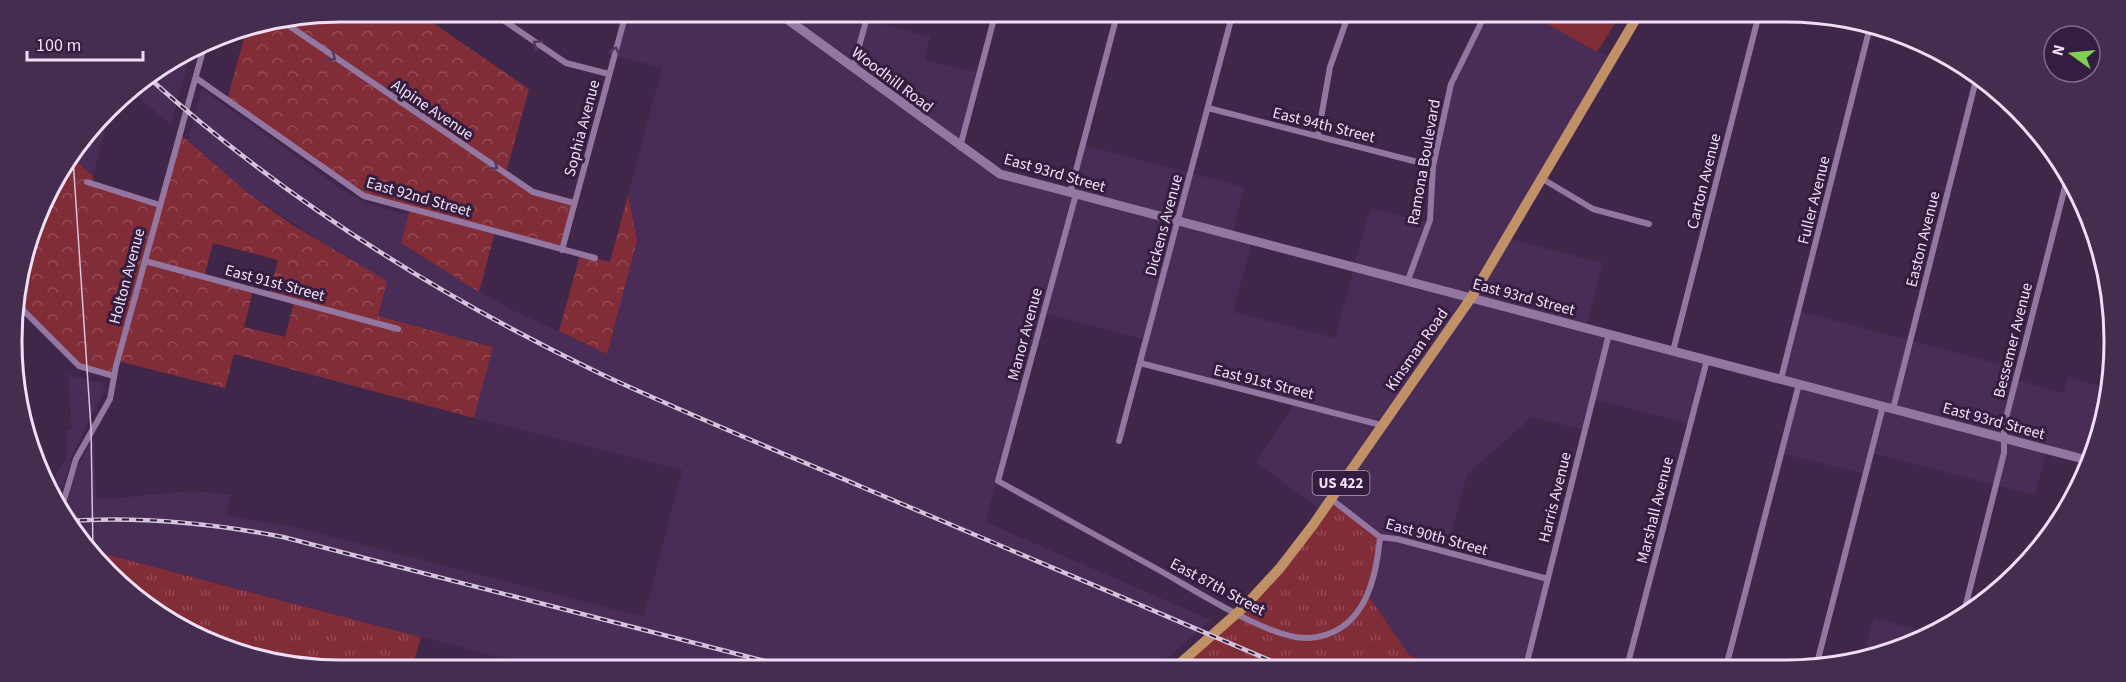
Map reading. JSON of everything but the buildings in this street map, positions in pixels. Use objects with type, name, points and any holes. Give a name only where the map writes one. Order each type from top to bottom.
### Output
[{"type":"main road","name":"Woodhill Road","points":[[791,22],[960,147]]},
{"type":"main road","name":"Kinsman Road","points":[[1184,660],[1245,606],[1280,568],[1330,498],[1471,298],[1540,178],[1635,22]]},
{"type":"main road","name":"East 93rd Street","points":[[960,147],[1000,174],[2081,458]]},
{"type":"street","points":[[506,22],[566,63],[609,74]]},
{"type":"street","name":"Sophia Avenue","points":[[562,250],[623,22]]},
{"type":"street","points":[[853,68],[866,22]]},
{"type":"street","points":[[960,147],[993,22]]},
{"type":"street","name":"Manor Avenue","points":[[998,481],[1115,22]]},
{"type":"street","name":"Dickens Avenue","points":[[1119,441],[1230,22]]},
{"type":"street","points":[[1318,135],[1330,67],[1346,22]]},
{"type":"street","name":"Ramona Boulevard","points":[[1408,280],[1430,220],[1433,166],[1451,84],[1482,22]]},
{"type":"street","name":"Carton Avenue","points":[[1673,351],[1757,22]]},
{"type":"street","name":"Alpine Avenue","points":[[290,27],[532,192],[574,203]]},
{"type":"street","name":"Fuller Avenue","points":[[1781,379],[1868,33]]},
{"type":"street","name":"Holton Avenue","points":[[65,500],[74,464],[110,399],[144,261],[202,54]]},
{"type":"street","name":"East 92nd Street","points":[[196,78],[364,196],[595,258]]},
{"type":"street","name":"Easton Avenue","points":[[1893,409],[1975,85]]},
{"type":"street","name":"East 94th Street","points":[[1208,108],[1433,166]]},
{"type":"street","points":[[1540,178],[1593,209],[1649,224]]},
{"type":"street","points":[[87,182],[160,205]]},
{"type":"street","name":"Bessemer Avenue","points":[[1966,603],[2004,453],[2004,426],[2065,188]]},
{"type":"street","name":"East 91st Street","points":[[144,261],[398,329]]},
{"type":"street","points":[[24,311],[79,366],[114,376]]},
{"type":"street","name":"Harris Avenue","points":[[1528,660],[1609,334]]},
{"type":"street","name":"Marshall Avenue","points":[[1629,660],[1707,360]]},
{"type":"street","name":"East 91st Street","points":[[1140,363],[1381,425]]},
{"type":"street","points":[[1728,660],[1799,384]]},
{"type":"street","points":[[1818,658],[1883,406]]},
{"type":"street","name":"East 87th Street","points":[[998,481],[1231,610],[1293,637],[1322,636],[1348,622],[1360,611],[1373,583],[1380,537]]},
{"type":"street","name":"East 90th Street","points":[[1330,498],[1380,537],[1397,539],[1548,579]]},
{"type":"shaded area","points":[[623,22],[874,22],[930,37],[925,60],[979,73],[960,147],[1000,174],[1070,193],[1083,145],[1244,187],[1232,235],[1252,241],[1233,312],[1335,338],[1370,208],[1428,223],[1433,166],[1451,84],[1482,22],[1543,22],[1612,59],[1505,238],[1603,263],[1586,328],[1707,360],[1690,424],[1593,399],[1585,430],[1532,417],[1467,474],[1447,552],[1548,579],[1528,660],[1424,660],[1410,656],[1369,597],[1322,511],[1256,462],[1295,403],[1140,363],[1146,340],[1044,313],[985,522],[1211,620],[1164,660],[510,660],[106,555],[88,535],[67,503],[75,471],[94,438],[96,498],[191,491],[231,495],[226,515],[290,526],[644,617],[682,470],[474,418],[493,347],[378,316],[331,248],[249,194],[188,140],[202,89],[350,195],[369,204],[409,215],[401,243],[510,309],[607,354],[637,241],[628,195],[662,68],[614,55]]},
{"type":"shaded area","points":[[189,61],[171,125],[137,96]]},
{"type":"shaded area","points":[[106,126],[93,177],[77,162]]},
{"type":"shaded area","points":[[1799,311],[2018,369],[2016,380],[2063,393],[2068,377],[2100,386],[2093,423],[2081,458],[2047,449],[2035,495],[1871,453],[1865,474],[1781,453],[1799,384],[1781,379]]},
{"type":"shaded area","points":[[68,373],[101,383],[105,389],[73,453],[61,493],[54,479],[66,459],[67,430],[72,429]]},
{"type":"shaded area","points":[[1874,618],[1919,630],[1887,643],[1866,649]]},
{"type":"green space","points":[[432,22],[529,89],[506,173],[533,192],[574,203],[562,250],[495,232],[479,292],[401,243],[410,209],[364,196],[227,100],[244,37],[299,25],[320,23]]},
{"type":"green space","points":[[1544,22],[1616,22],[1597,52]]},
{"type":"green space","points":[[180,134],[249,194],[291,224],[387,281],[378,316],[493,347],[474,418],[234,354],[225,388],[118,361],[113,376],[82,367],[24,311],[39,239],[55,200],[77,162],[93,177],[93,186],[160,205]],"holes":[[[213,243],[278,260],[269,294],[294,302],[285,337],[244,327],[253,290],[204,277]]]},
{"type":"green space","points":[[628,195],[637,241],[607,354],[559,331],[580,255],[610,262]]},
{"type":"green space","points":[[1330,498],[1380,537],[1369,597],[1410,656],[1424,660],[1184,660],[1245,606]]},
{"type":"green space","points":[[105,554],[421,637],[414,660],[341,660],[299,657],[239,643],[200,627],[164,606],[131,580]]},
{"type":"tram line","points":[[74,168],[91,428],[93,541]]},
{"type":"railway","points":[[154,83],[200,122],[308,204],[423,278],[541,344],[698,418],[1269,660]]},
{"type":"railway","points":[[78,521],[121,519],[175,522],[283,537],[761,660]]}]
